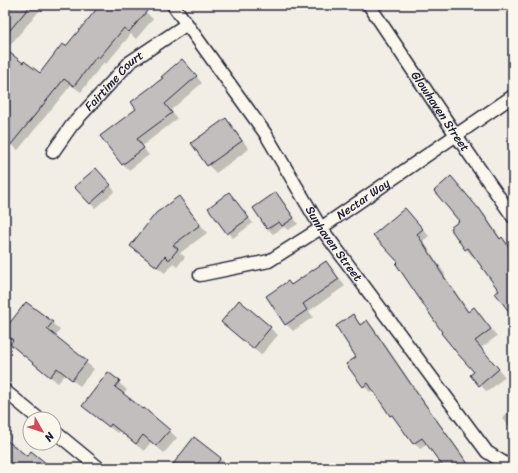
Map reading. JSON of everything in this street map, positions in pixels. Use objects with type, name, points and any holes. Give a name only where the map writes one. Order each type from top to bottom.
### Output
[{"type":"street","name":"Sunhaven Street","points":[[173,5],[265,133],[321,228],[487,452],[512,468]]},
{"type":"street","name":"Glowhaven Street","points":[[369,5],[456,136],[513,217]]},
{"type":"street","name":"Fairtime Court","points":[[53,152],[72,125],[130,62],[187,24]]},
{"type":"street","name":"Nectar Way","points":[[200,274],[269,261],[321,228],[513,96]]},
{"type":"street","points":[[5,391],[29,411]]},
{"type":"street","points":[[62,438],[99,468]]},
{"type":"building","points":[[5,5],[31,5],[5,36]]},
{"type":"building","points":[[100,5],[140,5],[147,11],[129,32],[124,28],[99,58],[97,56],[74,86],[64,79],[5,152],[5,49],[23,63],[24,61],[40,73],[62,44],[66,46]]},
{"type":"building","points":[[182,59],[197,76],[165,104],[172,113],[137,139],[144,148],[122,165],[100,136],[136,109],[131,102],[163,78],[161,77]]},
{"type":"building","points":[[226,118],[242,141],[207,166],[191,143]]},
{"type":"building","points":[[96,168],[111,185],[90,204],[74,187]]},
{"type":"building","points":[[451,176],[479,208],[500,239],[502,237],[513,253],[513,317],[495,293],[499,291],[468,248],[465,250],[450,228],[459,221],[434,191]]},
{"type":"building","points":[[229,192],[249,218],[227,234],[208,208]]},
{"type":"building","points":[[276,192],[294,218],[282,226],[279,222],[267,229],[253,208]]},
{"type":"building","points":[[179,196],[200,225],[173,245],[178,249],[169,260],[165,256],[157,267],[130,246],[156,213]]},
{"type":"building","points":[[405,208],[423,229],[417,234],[468,312],[474,307],[491,329],[475,341],[499,369],[479,386],[470,375],[474,372],[441,333],[442,332],[396,264],[398,262],[373,235]]},
{"type":"building","points":[[326,261],[339,279],[303,304],[307,310],[285,325],[266,296],[288,281],[291,285]]},
{"type":"building","points":[[239,300],[271,327],[253,349],[221,322]]},
{"type":"building","points":[[26,302],[53,322],[47,329],[87,361],[72,380],[57,368],[50,377],[10,344],[13,340],[5,334],[5,329]]},
{"type":"building","points":[[353,314],[360,325],[367,320],[471,468],[444,468],[422,438],[413,444],[392,415],[390,416],[368,383],[363,387],[346,364],[356,357],[336,326]]},
{"type":"building","points":[[108,372],[120,381],[115,387],[143,409],[144,408],[170,430],[156,446],[143,435],[136,444],[111,424],[109,427],[82,406]]},
{"type":"building","points":[[194,437],[221,458],[213,468],[170,468]]},
{"type":"building","points":[[5,439],[27,456],[31,451],[52,468],[5,468]]}]
